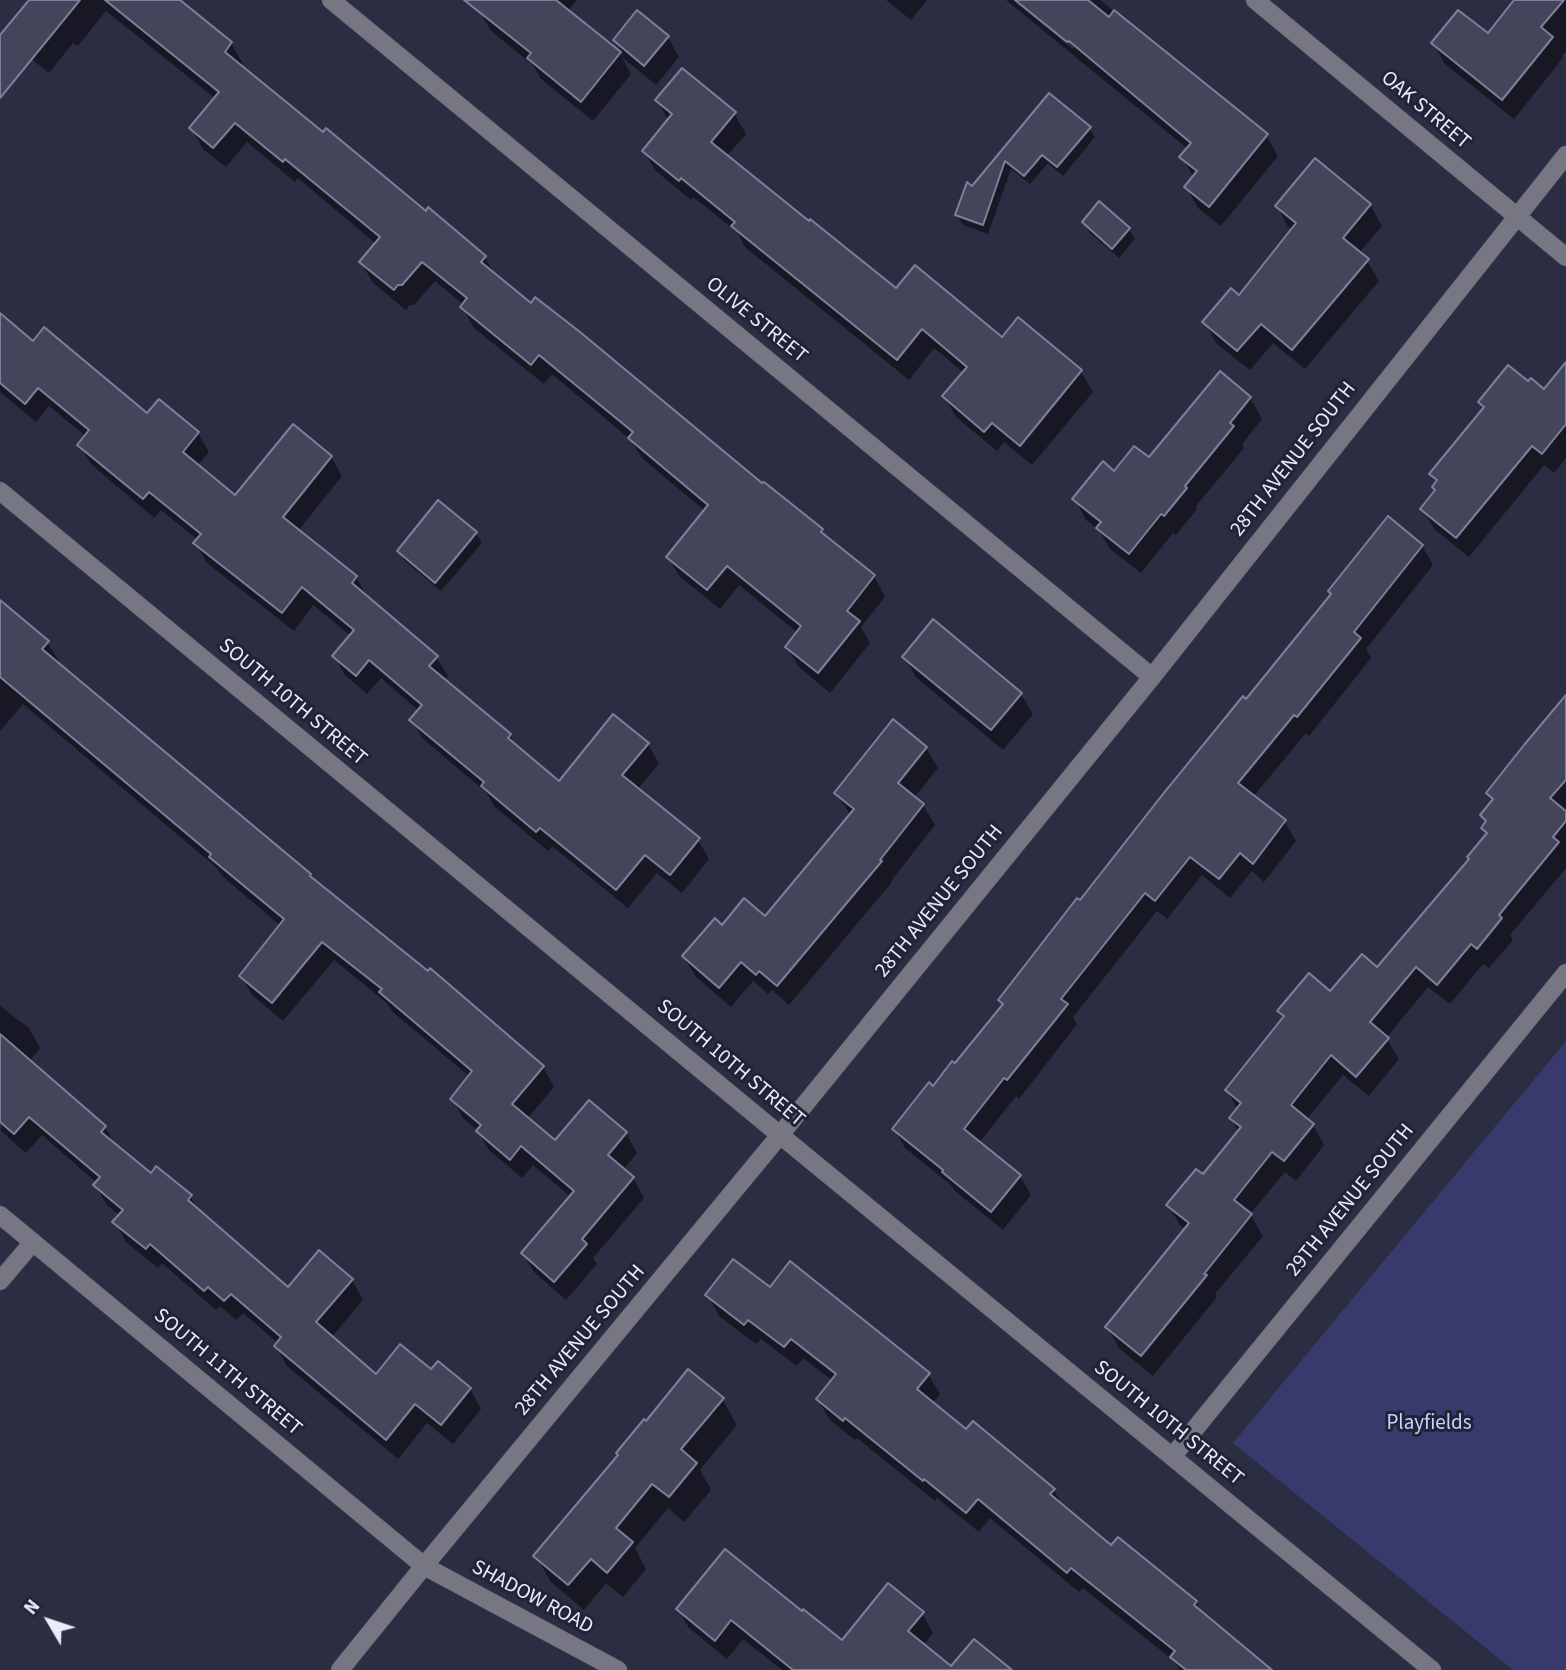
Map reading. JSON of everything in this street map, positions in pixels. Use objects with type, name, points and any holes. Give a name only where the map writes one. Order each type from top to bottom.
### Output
[{"type":"street","name":"OLIVE STREET","points":[[331,0],[1152,677]]},
{"type":"street","name":"OAK STREET","points":[[1255,0],[1566,257]]},
{"type":"street","name":"28TH AVENUE SOUTH","points":[[340,1670],[1152,677],[1566,156]]},
{"type":"street","name":"SOUTH 10TH STREET","points":[[0,491],[1432,1670]]},
{"type":"street","name":"29TH AVENUE SOUTH","points":[[1172,1457],[1566,973]]},
{"type":"street","name":"SOUTH 11TH STREET","points":[[0,1215],[424,1566]]},
{"type":"street","points":[[0,1281],[33,1242]]},
{"type":"street","name":"SHADOW ROAD","points":[[424,1566],[618,1670]]},
{"type":"green space","name":"Playfields","points":[[1566,1041],[1566,1670],[1513,1670],[1233,1443]]},
{"type":"building","points":[[29,0],[80,0],[0,98],[0,35]]},
{"type":"building","points":[[105,0],[180,0],[232,42],[225,52],[323,132],[326,128],[426,211],[428,207],[486,256],[481,262],[531,303],[535,297],[580,332],[762,483],[823,529],[821,532],[875,575],[847,611],[860,621],[818,673],[785,647],[801,626],[727,566],[707,590],[666,557],[708,505],[628,438],[633,432],[539,355],[531,365],[460,307],[467,298],[422,262],[402,285],[398,285],[394,290],[359,262],[380,237],[285,159],[283,162],[235,123],[213,148],[189,128],[219,92]]},
{"type":"building","points":[[464,0],[556,0],[621,52],[581,102],[527,58],[531,53]]},
{"type":"building","points":[[1015,0],[1088,0],[1109,17],[1114,10],[1268,134],[1209,207],[1184,187],[1197,171],[1179,157],[1191,143],[1069,41]]},
{"type":"building","points":[[1514,0],[1564,0],[1541,27],[1553,37],[1502,100],[1431,43],[1458,10],[1488,33]]},
{"type":"building","points":[[637,10],[669,36],[644,66],[613,40]]},
{"type":"building","points":[[682,68],[736,112],[711,142],[896,288],[915,265],[1002,337],[1018,317],[1082,370],[1020,446],[992,423],[984,432],[942,396],[967,367],[922,329],[897,360],[731,226],[735,222],[681,178],[679,181],[642,151],[672,114],[655,100]]},
{"type":"building","points":[[1049,93],[1091,127],[1057,167],[1042,155],[1024,176],[1005,161],[983,225],[955,215],[967,182],[972,186]]},
{"type":"building","points":[[1315,158],[1371,204],[1343,238],[1369,259],[1292,350],[1261,324],[1237,351],[1202,322],[1231,288],[1239,295],[1296,223],[1275,206]]},
{"type":"building","points":[[1099,201],[1130,228],[1112,249],[1082,222]]},
{"type":"building","points":[[0,313],[33,341],[44,327],[147,413],[159,399],[199,432],[183,452],[235,495],[293,424],[332,456],[283,517],[357,576],[352,583],[438,656],[429,666],[511,734],[508,738],[559,781],[613,714],[649,743],[622,775],[700,838],[670,875],[645,855],[616,890],[540,828],[536,832],[481,786],[484,782],[409,720],[422,705],[369,660],[356,676],[332,656],[354,630],[302,587],[282,613],[193,543],[201,534],[149,492],[143,499],[77,445],[89,430],[38,388],[25,404],[0,383]]},
{"type":"building","points":[[1566,362],[1566,424],[1542,454],[1532,446],[1456,538],[1420,509],[1435,490],[1432,487],[1437,480],[1429,474],[1484,407],[1478,402],[1508,365],[1528,381],[1531,378],[1544,389]]},
{"type":"building","points":[[1220,371],[1251,397],[1230,423],[1234,426],[1185,486],[1187,488],[1164,516],[1161,514],[1129,554],[1096,528],[1101,522],[1072,499],[1103,461],[1114,471],[1134,446],[1149,457]]},
{"type":"building","points":[[438,500],[477,532],[435,583],[397,551]]},
{"type":"building","points":[[1388,516],[1423,545],[1354,632],[1361,638],[1297,717],[1294,715],[1238,783],[1286,820],[1253,864],[1240,853],[1219,879],[1190,857],[1155,901],[1145,893],[1061,999],[1068,1004],[964,1129],[1021,1175],[991,1212],[892,1129],[929,1082],[933,1086],[952,1061],[955,1063],[1003,1004],[998,1000],[1077,898],[1080,900],[1243,696],[1246,699],[1331,594],[1328,591]]},
{"type":"building","points":[[0,600],[49,641],[42,649],[311,874],[310,876],[428,971],[430,968],[544,1066],[512,1104],[555,1140],[589,1100],[627,1132],[608,1155],[634,1177],[582,1239],[587,1244],[554,1282],[521,1253],[574,1191],[521,1146],[510,1160],[476,1131],[481,1125],[450,1099],[472,1071],[379,992],[382,989],[322,942],[272,1003],[239,976],[284,919],[209,857],[211,854],[0,677]]},
{"type":"building","points":[[933,619],[1022,693],[991,730],[902,657]]},
{"type":"building","points":[[1566,695],[1566,780],[1550,798],[1566,811],[1566,821],[1553,837],[1559,842],[1499,915],[1502,918],[1477,949],[1471,944],[1437,985],[1416,967],[1370,1022],[1389,1038],[1356,1077],[1331,1055],[1291,1105],[1314,1124],[1284,1161],[1272,1152],[1234,1200],[1252,1214],[1204,1274],[1207,1275],[1141,1356],[1105,1327],[1189,1223],[1166,1205],[1196,1169],[1203,1174],[1241,1127],[1229,1118],[1241,1103],[1225,1090],[1284,1016],[1277,1011],[1309,973],[1330,991],[1362,954],[1377,967],[1469,859],[1467,857],[1487,833],[1481,828],[1486,821],[1480,815],[1493,799],[1486,793]]},
{"type":"building","points":[[893,719],[927,747],[898,783],[924,804],[880,860],[882,861],[777,986],[759,971],[756,975],[741,962],[719,988],[682,956],[715,918],[722,925],[744,898],[765,916],[854,809],[834,793]]},
{"type":"building","points":[[0,1034],[106,1126],[101,1132],[151,1173],[156,1166],[192,1195],[188,1200],[288,1287],[319,1250],[353,1279],[316,1322],[376,1374],[400,1344],[431,1369],[438,1361],[471,1388],[441,1425],[415,1404],[386,1440],[274,1346],[281,1337],[231,1294],[224,1301],[208,1287],[204,1291],[150,1244],[146,1249],[112,1222],[123,1210],[93,1185],[100,1177],[29,1117],[14,1134],[0,1122]]},
{"type":"building","points":[[733,1259],[770,1287],[790,1261],[930,1373],[917,1389],[966,1429],[973,1421],[1055,1489],[1050,1494],[1111,1545],[1118,1537],[1197,1601],[1194,1605],[1272,1670],[1186,1670],[1170,1657],[1175,1651],[1071,1568],[1067,1573],[978,1499],[966,1513],[845,1418],[843,1421],[816,1399],[836,1374],[791,1339],[784,1347],[748,1320],[744,1325],[705,1295]]},
{"type":"building","points":[[688,1369],[724,1398],[681,1449],[697,1463],[669,1497],[652,1484],[616,1528],[633,1542],[607,1573],[591,1559],[568,1585],[533,1556]]},
{"type":"building","points":[[725,1549],[842,1640],[888,1583],[924,1612],[908,1631],[951,1666],[974,1639],[1012,1670],[793,1670],[731,1620],[715,1641],[676,1609]]}]
